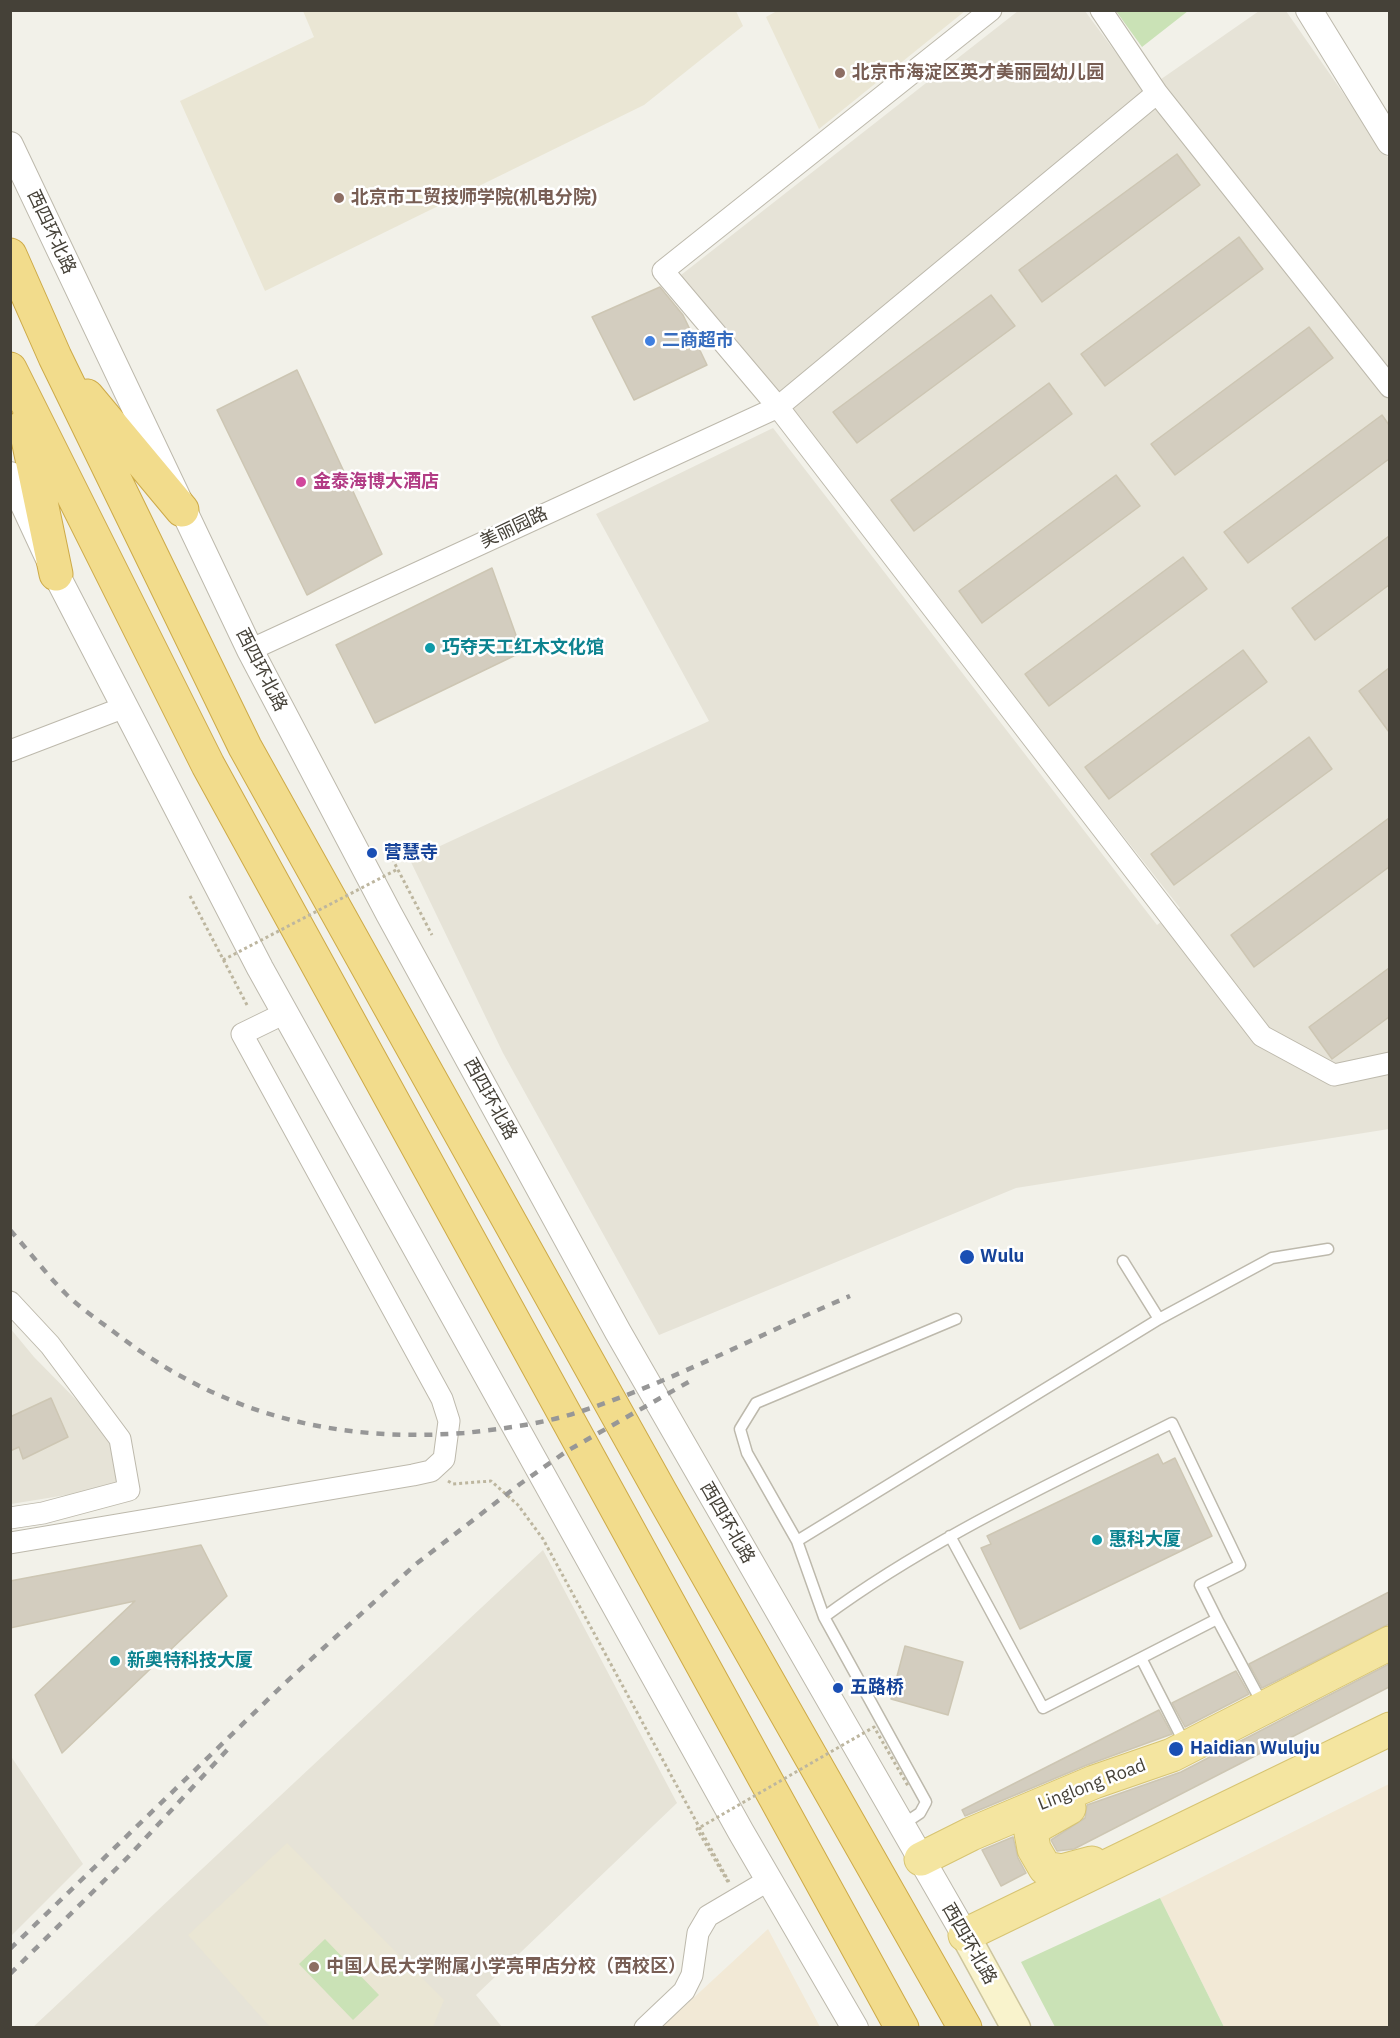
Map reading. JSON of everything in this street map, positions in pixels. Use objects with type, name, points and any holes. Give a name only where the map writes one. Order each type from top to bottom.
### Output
[{"type":"highway","points":[[10,255],[55,357],[245,747],[661,1493],[965,2028]]},
{"type":"highway","points":[[55,357],[182,510]]},
{"type":"highway","points":[[13,374],[56,574]]},
{"type":"highway","points":[[13,374],[208,765],[902,2028]]},
{"type":"main road","name":"Linglong Road","points":[[921,1860],[970,1834],[1083,1787],[1179,1751],[1389,1643]]},
{"type":"main road","points":[[965,1935],[1389,1729]]},
{"type":"main road","points":[[1136,1852],[1062,1871],[1045,1868],[1034,1849],[1032,1833],[1039,1824],[1179,1751]]},
{"type":"main road","name":"西四环北路","points":[[965,1935],[1016,2028]]},
{"type":"street","points":[[991,10],[663,271],[778,406],[1262,1036],[1334,1075],[1389,1064]]},
{"type":"street","points":[[1101,10],[1157,93],[1389,387]]},
{"type":"street","points":[[1309,10],[1389,142]]},
{"type":"street","name":"美丽园路","points":[[250,650],[778,406],[1157,93]]},
{"type":"street","name":"西四环北路","points":[[10,145],[250,650],[389,914],[612,1321],[965,1935]]},
{"type":"street","points":[[10,476],[56,574],[246,943],[769,1880],[855,2028]]},
{"type":"street","points":[[10,751],[124,707]]},
{"type":"street","points":[[10,1543],[431,1471],[444,1460],[448,1421],[442,1399],[242,1034],[285,1013]]},
{"type":"street","points":[[10,1302],[50,1345],[120,1439],[129,1490],[43,1513],[10,1518]]},
{"type":"street","points":[[645,2028],[684,1991],[692,1975],[698,1933],[708,1916],[736,1889],[769,1880]]},
{"type":"lane","points":[[797,1541],[1158,1319],[1272,1258],[1328,1249]]},
{"type":"lane","points":[[1123,1261],[1158,1319]]},
{"type":"lane","points":[[902,1826],[920,1814],[926,1802],[824,1617],[797,1541],[747,1453],[740,1429],[756,1403],[956,1319]]},
{"type":"lane","points":[[824,1617],[860,1591],[950,1536],[1172,1423],[1240,1565],[1200,1585],[1265,1707]]},
{"type":"lane","points":[[950,1536],[1042,1708],[1217,1619]]},
{"type":"lane","points":[[1141,1658],[1179,1751]]},
{"type":"path","points":[[384,843],[432,935]]},
{"type":"path","points":[[223,960],[398,869]]},
{"type":"path","points":[[190,896],[247,1005]]},
{"type":"path","points":[[431,1471],[453,1484],[491,1481],[518,1505],[543,1539],[733,1889],[736,1889]]},
{"type":"path","points":[[736,1889],[697,1829],[874,1727],[908,1786]]},
{"type":"shaded area","name":"北京市工贸技师学院(机电分院)","points":[[303,11],[736,11],[743,26],[644,105],[265,291],[180,101],[314,37]]},
{"type":"shaded area","name":"北京市海淀区英才美丽园幼儿园","points":[[777,11],[965,11],[819,129],[766,17]]},
{"type":"shaded area","points":[[1018,11],[1085,11],[1144,91],[1259,11],[1286,11],[1389,159],[1389,1129],[1016,1188],[659,1335],[503,1053],[410,860],[709,721],[596,514],[773,428],[1157,925],[1180,908],[681,275]]},
{"type":"shaded area","points":[[10,1328],[34,1357],[94,1418],[109,1441],[119,1483],[79,1493],[11,1504]]},
{"type":"shaded area","points":[[543,1550],[677,1803],[476,1995],[502,2027],[32,2028]]},
{"type":"shaded area","points":[[10,1755],[83,1864],[11,1936],[10,1936]]},
{"type":"shaded area","points":[[1389,1784],[1389,2027],[1224,2027],[1160,1898]]},
{"type":"shaded area","name":"中国人民大学附属小学亮甲店分校（西校区）","points":[[287,1843],[444,2000],[433,2027],[270,2027],[188,1935]]},
{"type":"shaded area","points":[[768,1929],[820,2027],[662,2027]]},
{"type":"green space","points":[[1116,11],[1188,11],[1142,47]]},
{"type":"green space","points":[[1160,1898],[1224,2027],[1055,2027],[1021,1962]]},
{"type":"green space","points":[[325,1939],[379,1995],[353,2020],[299,1964]]},
{"type":"building","points":[[1177,154],[1200,185],[1042,302],[1019,270]]},
{"type":"building","points":[[1239,237],[1263,269],[1105,386],[1081,354]]},
{"type":"building","name":"二商超市","points":[[660,287],[683,315],[707,365],[634,400],[592,317]]},
{"type":"building","points":[[991,295],[1015,326],[857,443],[833,412]]},
{"type":"building","points":[[1309,327],[1333,358],[1175,475],[1151,444]]},
{"type":"building","name":"金泰海博大酒店","points":[[297,370],[382,554],[307,595],[217,410]]},
{"type":"building","points":[[1049,383],[1072,414],[914,531],[891,500]]},
{"type":"building","points":[[1382,415],[1389,425],[1389,459],[1248,563],[1224,532]]},
{"type":"building","points":[[1116,475],[1140,506],[982,623],[959,591]]},
{"type":"building","points":[[1389,536],[1389,585],[1315,640],[1292,608]]},
{"type":"building","points":[[1183,557],[1207,589],[1049,706],[1025,674]]},
{"type":"building","name":"巧夺天工红木文化馆","points":[[492,568],[522,652],[375,723],[336,645]]},
{"type":"building","points":[[1243,650],[1267,682],[1109,799],[1085,767]]},
{"type":"building","points":[[1389,668],[1389,732],[1359,691]]},
{"type":"building","points":[[1309,737],[1332,769],[1174,885],[1151,854]]},
{"type":"building","points":[[1389,818],[1389,867],[1254,967],[1231,935]]},
{"type":"building","points":[[1389,968],[1389,1017],[1332,1059],[1309,1027]]},
{"type":"building","points":[[51,1398],[68,1437],[23,1459],[19,1447],[10,1451],[10,1417]]},
{"type":"building","name":"惠科大厦","points":[[1158,1454],[1163,1464],[1175,1458],[1212,1536],[1020,1629],[981,1548],[991,1544],[987,1536]]},
{"type":"building","name":"新奥特科技大厦","points":[[201,1545],[227,1596],[62,1753],[35,1695],[135,1601],[10,1628],[10,1581]]},
{"type":"building","points":[[1389,1592],[1389,1624],[1262,1688],[1249,1664]]},
{"type":"building","points":[[905,1646],[963,1662],[948,1715],[891,1699]]},
{"type":"building","points":[[1389,1664],[1389,1687],[1074,1849],[1057,1851],[1052,1842],[1051,1840],[1085,1818],[1087,1805],[1181,1772]]},
{"type":"building","points":[[1236,1671],[1249,1694],[1185,1727],[1172,1703]]},
{"type":"building","points":[[1159,1710],[1172,1734],[1087,1765],[965,1816],[962,1810]]},
{"type":"building","points":[[1013,1837],[1018,1858],[1026,1873],[1001,1886],[982,1850]]},
{"type":"railway","points":[[10,1230],[51,1279],[77,1304],[154,1360],[194,1383],[236,1402],[278,1417],[322,1427],[368,1433],[415,1435],[464,1433],[551,1420],[648,1387],[850,1296]]},
{"type":"railway","points":[[10,1949],[285,1683],[416,1564],[567,1451],[692,1380]]},
{"type":"railway","points":[[10,1974],[129,1856],[228,1749]]},
{"type":"place","name":"北京市海淀区英才美丽园幼儿园","points":[[840,73]]},
{"type":"place","name":"北京市工贸技师学院(机电分院)","points":[[339,198]]},
{"type":"place","name":"二商超市","points":[[650,341]]},
{"type":"place","name":"金泰海博大酒店","points":[[301,482]]},
{"type":"place","name":"巧夺天工红木文化馆","points":[[430,648]]},
{"type":"place","name":"营慧寺","points":[[372,853]]},
{"type":"place","name":"Wulu","points":[[967,1257]]},
{"type":"place","name":"惠科大厦","points":[[1097,1540]]},
{"type":"place","name":"新奥特科技大厦","points":[[115,1661]]},
{"type":"place","name":"五路桥","points":[[838,1688]]},
{"type":"place","name":"Haidian Wuluju","points":[[1176,1749]]},
{"type":"place","name":"中国人民大学附属小学亮甲店分校（西校区）","points":[[314,1967]]}]
